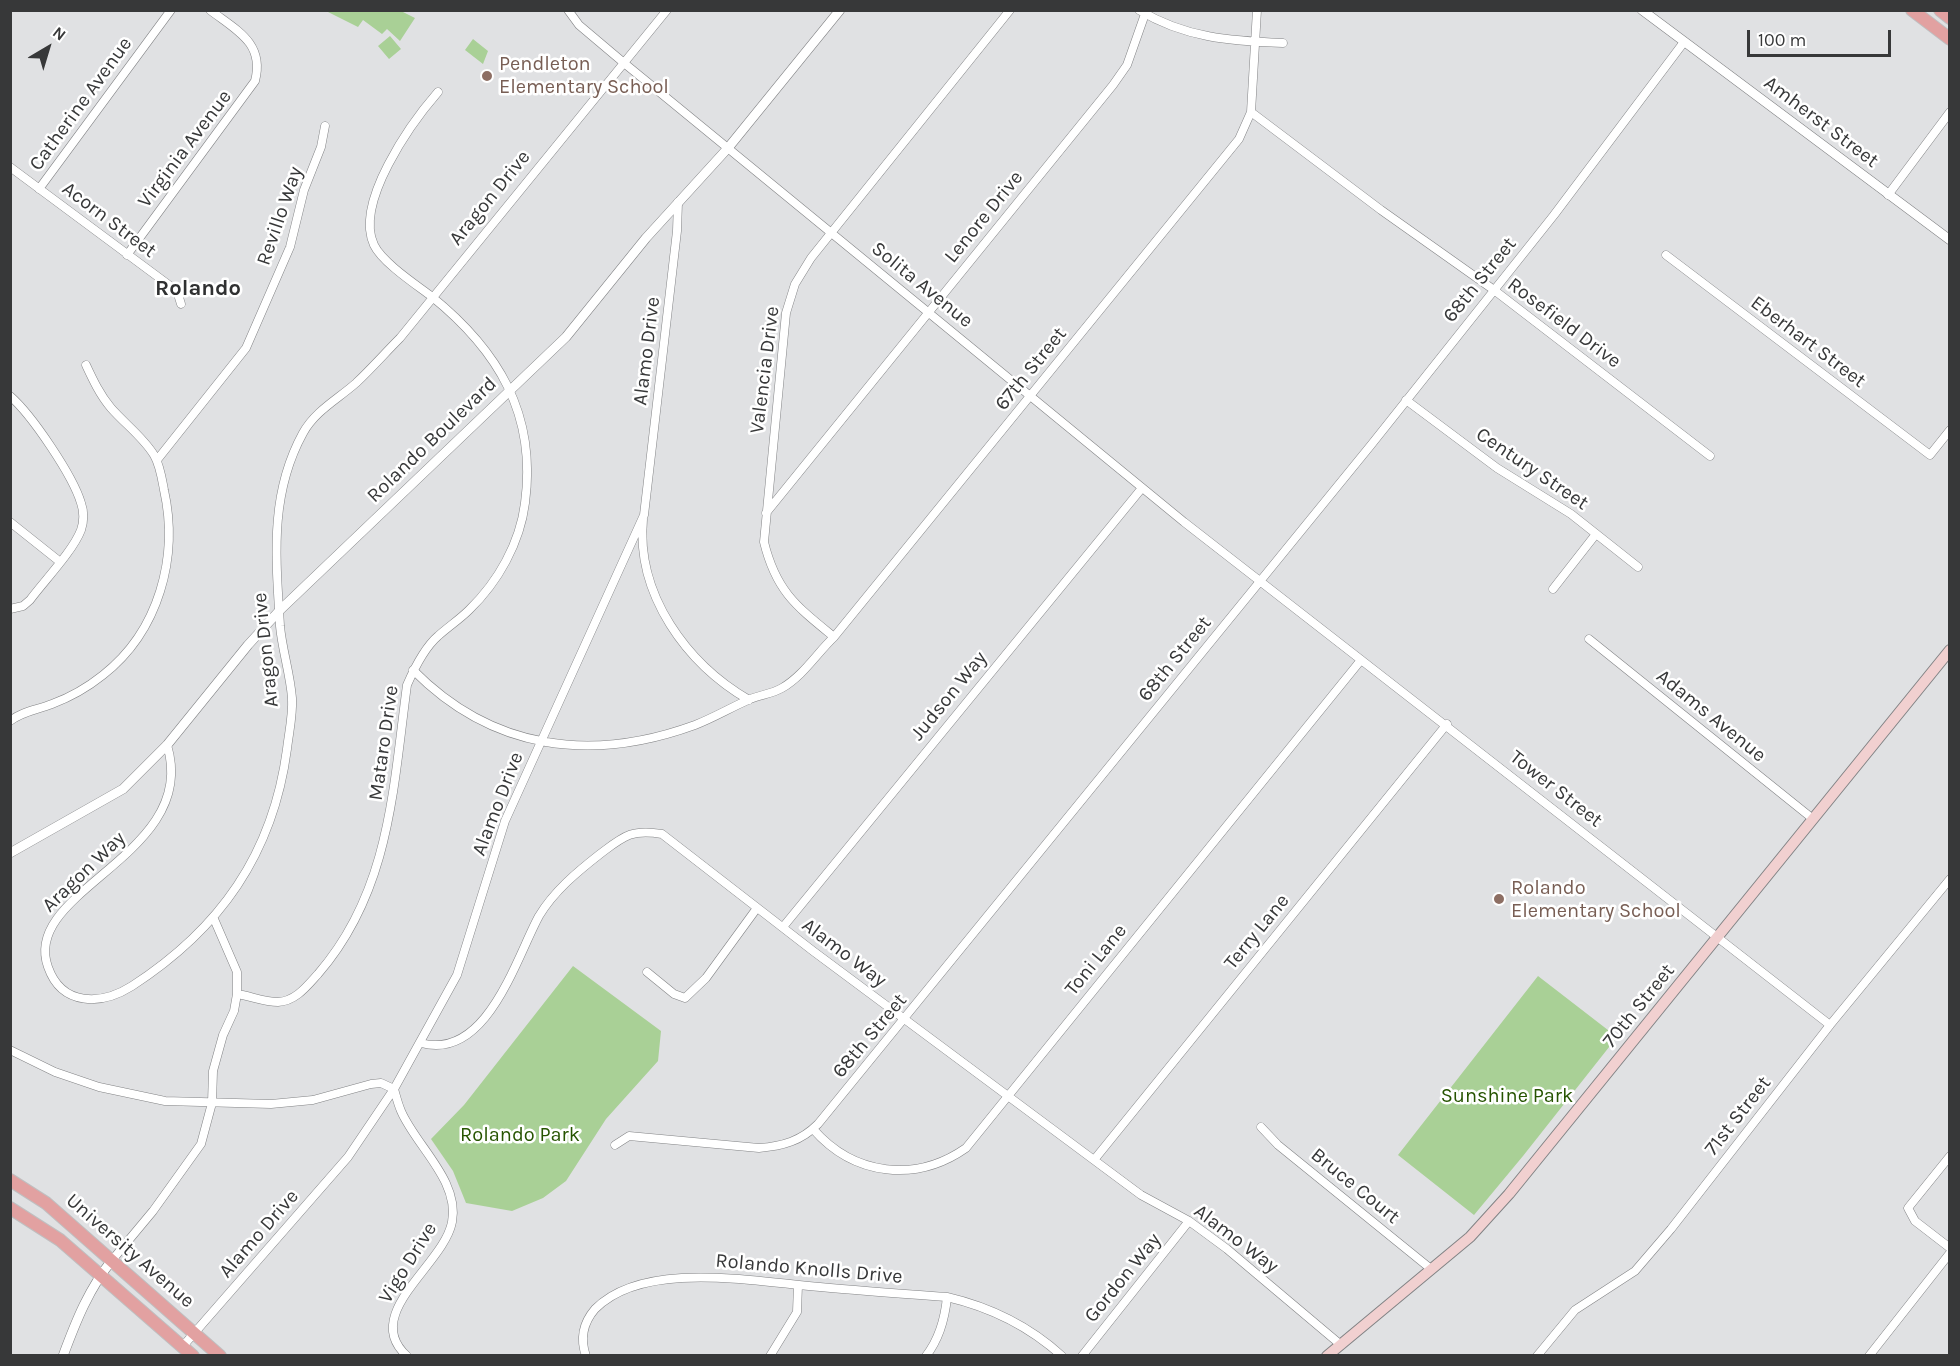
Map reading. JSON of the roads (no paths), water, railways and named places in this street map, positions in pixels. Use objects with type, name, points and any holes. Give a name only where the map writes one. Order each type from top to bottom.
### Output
[{"type":"main road","points":[[1912,10],[1950,39]]},
{"type":"main road","points":[[1940,10],[1950,18]]},
{"type":"main road","name":"70th Street","points":[[1327,1356],[1470,1237],[1509,1194],[1950,650]]},
{"type":"main road","name":"University Avenue","points":[[10,1180],[46,1203],[220,1356]]},
{"type":"main road","name":"University Avenue","points":[[10,1208],[60,1240],[193,1356]]},
{"type":"street","name":"Catherine Avenue","points":[[39,189],[171,10]]},
{"type":"street","name":"Virginia Avenue","points":[[127,255],[251,88],[258,59],[248,40],[210,10]]},
{"type":"street","name":"Solita Avenue","points":[[568,10],[579,25],[624,63],[1142,488],[1259,581]]},
{"type":"street","name":"Aragon Drive","points":[[214,919],[243,878],[265,838],[283,777],[292,702],[288,663],[280,627],[275,567],[275,524],[287,470],[303,432],[316,416],[356,383],[400,338],[667,10]]},
{"type":"street","name":"Rolando Boulevard","points":[[10,853],[123,789],[167,745],[248,645],[280,610],[567,337],[678,202],[728,148],[840,10]]},
{"type":"street","name":"Valencia Drive","points":[[834,637],[793,603],[771,569],[764,542],[786,313],[795,284],[830,232],[1010,10]]},
{"type":"street","name":"67th Street","points":[[413,670],[438,694],[467,714],[506,733],[540,742],[594,744],[653,737],[712,718],[749,700],[782,689],[834,637],[1239,139],[1251,112],[1257,10]]},
{"type":"street","points":[[1142,12],[1173,28],[1202,37],[1283,43]]},
{"type":"street","name":"Lenore Drive","points":[[765,514],[1113,85],[1127,65],[1142,12]]},
{"type":"street","name":"Amherst Street","points":[[1648,12],[1684,42],[1950,240]]},
{"type":"street","name":"68th Street","points":[[615,1145],[629,1136],[759,1148],[780,1146],[803,1137],[813,1129],[906,1020],[1407,399],[1597,158],[1684,42]]},
{"type":"street","name":"Mataro Drive","points":[[237,994],[278,1002],[298,995],[331,959],[364,903],[380,860],[387,831],[407,685],[413,670],[436,637],[468,612],[488,589],[505,563],[518,533],[525,502],[527,463],[524,433],[511,389],[497,363],[477,337],[378,253],[371,238],[369,223],[375,200],[400,141],[438,92]]},
{"type":"street","name":"Rosefield Drive","points":[[1251,112],[1381,210],[1494,290],[1710,456]]},
{"type":"street","points":[[1888,195],[1950,112]]},
{"type":"street","name":"Revillo Way","points":[[157,460],[246,348],[290,247],[304,190],[321,147],[325,126]]},
{"type":"street","name":"Acorn Street","points":[[10,167],[177,291],[181,304]]},
{"type":"street","name":"Alamo Drive","points":[[183,1346],[348,1157],[394,1089],[458,975],[505,821],[644,514],[677,231],[678,202]]},
{"type":"street","name":"Eberhart Street","points":[[1666,255],[1930,455],[1950,430]]},
{"type":"street","points":[[10,721],[20,713],[66,699],[93,682],[123,656],[147,624],[164,580],[169,549],[167,502],[157,460],[146,443],[110,407],[86,364]]},
{"type":"street","points":[[10,396],[32,421],[81,504],[81,529],[73,544],[30,600],[23,606],[10,609]]},
{"type":"street","name":"Century Street","points":[[1407,399],[1497,468],[1571,514],[1638,567]]},
{"type":"street","name":"Judson Way","points":[[783,927],[1142,488]]},
{"type":"street","points":[[644,514],[644,543],[650,576],[669,623],[699,663],[724,684],[749,700]]},
{"type":"street","points":[[10,522],[59,561]]},
{"type":"street","points":[[1553,589],[1596,534]]},
{"type":"street","name":"Tower Street","points":[[1259,581],[1447,724],[1830,1025]]},
{"type":"street","name":"Adams Avenue","points":[[1589,639],[1813,819]]},
{"type":"street","name":"Toni Lane","points":[[813,1129],[835,1150],[862,1164],[897,1171],[922,1169],[945,1161],[966,1148],[1361,660]]},
{"type":"street","name":"Terry Lane","points":[[1094,1160],[1447,724]]},
{"type":"street","name":"Aragon Way","points":[[167,745],[171,776],[168,795],[155,822],[139,843],[64,909],[50,927],[45,942],[47,966],[60,986],[74,996],[91,1000],[108,999],[144,978],[214,919]]},
{"type":"street","name":"Alamo Way","points":[[421,1043],[435,1047],[452,1044],[483,1019],[504,993],[540,916],[562,887],[627,834],[645,831],[662,834],[757,908],[1141,1195],[1189,1221],[1227,1249],[1341,1345]]},
{"type":"street","name":"71st Street","points":[[1537,1356],[1581,1304],[1635,1271],[1671,1230],[1830,1025],[1950,879]]},
{"type":"street","points":[[647,972],[674,994],[685,998],[706,978],[757,908]]},
{"type":"street","points":[[63,1356],[78,1314],[99,1276],[153,1211],[201,1144],[212,1102],[213,1071],[223,1035],[234,1011],[237,994],[237,972],[214,919]]},
{"type":"street","points":[[10,1050],[55,1072],[99,1087],[165,1101],[287,1103],[313,1100],[371,1083],[381,1083],[394,1089]]},
{"type":"street","name":"Vigo Drive","points":[[394,1089],[401,1112],[447,1187],[453,1202],[450,1228],[393,1315],[393,1338],[396,1346],[407,1356]]},
{"type":"street","name":"Bruce Court","points":[[1260,1127],[1274,1142],[1431,1269]]},
{"type":"street","points":[[1869,1356],[1950,1251],[1910,1214],[1908,1208],[1950,1156]]},
{"type":"street","name":"Gordon Way","points":[[1082,1356],[1189,1221]]},
{"type":"street","name":"Rolando Knolls Drive","points":[[586,1356],[583,1335],[589,1317],[607,1299],[634,1286],[703,1278],[947,1297],[983,1307],[1021,1325],[1062,1356]]},
{"type":"street","points":[[770,1356],[797,1312],[798,1286]]},
{"type":"street","points":[[927,1356],[935,1345],[945,1318],[947,1297]]},
{"type":"place","name":"Pendleton Elementary School","points":[[487,76]]},
{"type":"place","name":"Rolando Elementary School","points":[[1499,899]]},
{"type":"district","name":"Rolando","points":[[198,289]]},
{"type":"park label","name":"Sunshine Park","points":[[1507,1096]]},
{"type":"park label","name":"Rolando Park","points":[[520,1135]]}]
